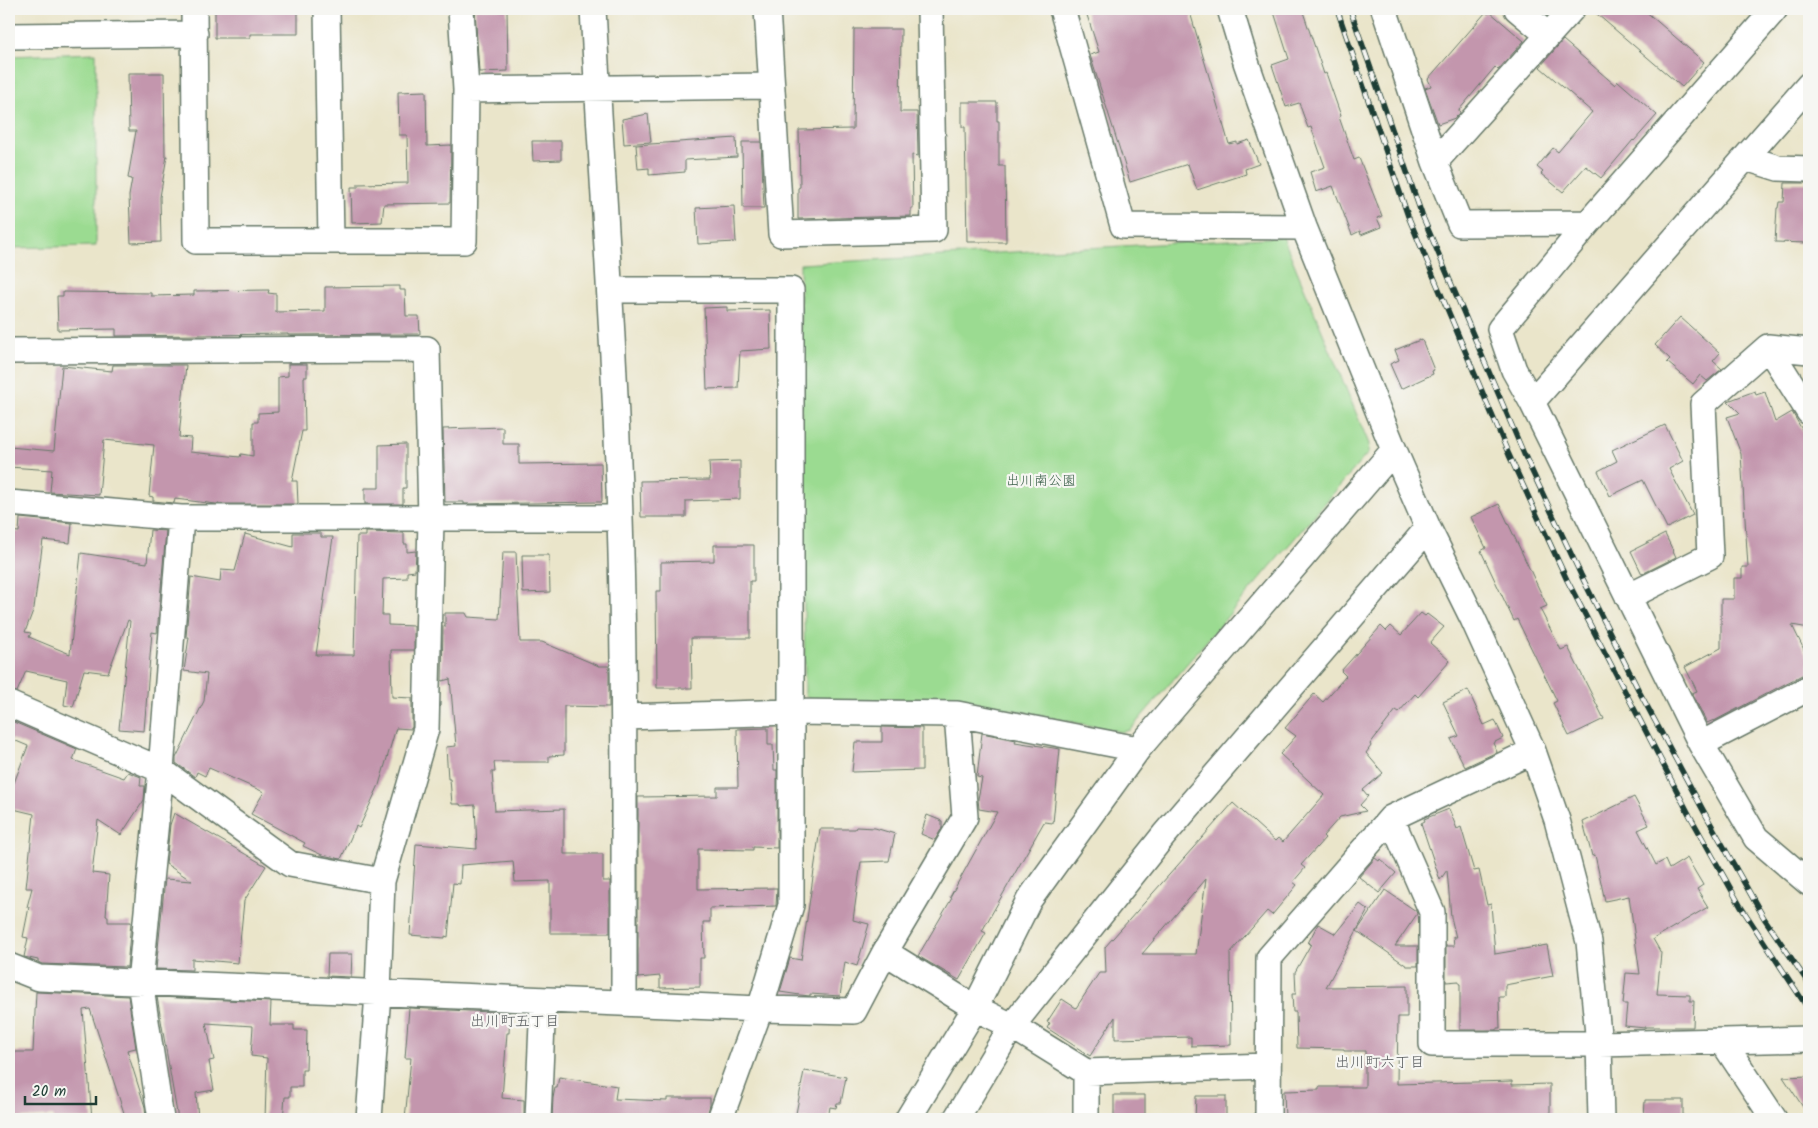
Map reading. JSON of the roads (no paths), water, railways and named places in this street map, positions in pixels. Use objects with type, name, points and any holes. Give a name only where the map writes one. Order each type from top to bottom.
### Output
[{"type":"street","points":[[194,9],[196,241],[464,241],[466,90],[461,9]]},
{"type":"street","points":[[327,9],[331,241]]},
{"type":"street","points":[[593,9],[610,290],[620,518],[624,717],[624,1002]]},
{"type":"street","points":[[767,9],[781,234],[934,230],[930,9]]},
{"type":"street","points":[[1062,9],[1123,226],[1304,227]]},
{"type":"street","points":[[1230,9],[1249,71],[1304,227],[1394,450],[1428,528],[1473,619],[1533,751],[1558,820],[1589,942],[1600,1044],[1601,1119]]},
{"type":"street","points":[[1384,9],[1435,162],[1460,224],[1588,223]]},
{"type":"street","points":[[1517,9],[1548,35]]},
{"type":"street","points":[[1435,162],[1572,9]]},
{"type":"street","points":[[1775,9],[1588,223],[1500,329],[1514,370],[1532,402],[1701,744],[1756,838],[1809,883]]},
{"type":"street","points":[[9,36],[195,34]]},
{"type":"street","points":[[1532,402],[1809,85]]},
{"type":"street","points":[[466,90],[771,86]]},
{"type":"street","points":[[1746,158],[1778,168],[1809,169]]},
{"type":"street","points":[[610,290],[791,290],[791,905],[760,1009],[720,1119]]},
{"type":"street","points":[[1628,597],[1710,556],[1703,404],[1768,347],[1809,351]]},
{"type":"street","points":[[1768,347],[1808,409]]},
{"type":"street","points":[[9,351],[427,349],[431,519],[426,730],[382,881],[378,993],[369,1119]]},
{"type":"street","points":[[908,1119],[976,1008],[1029,900],[1138,749],[1394,450]]},
{"type":"street","points":[[9,503],[181,518],[620,518]]},
{"type":"street","points":[[161,1119],[140,982],[161,770],[181,518]]},
{"type":"street","points":[[956,1119],[1012,1026],[1164,835],[1428,528]]},
{"type":"street","points":[[1701,744],[1809,688]]},
{"type":"street","points":[[9,704],[161,770],[290,864],[382,881]]},
{"type":"street","points":[[624,717],[792,712],[957,714],[1138,749]]},
{"type":"street","points":[[9,966],[39,978],[760,1009],[854,1011],[885,952],[965,817],[957,714]]},
{"type":"street","points":[[1268,1119],[1269,958],[1391,818],[1533,751]]},
{"type":"street","points":[[1391,818],[1432,912],[1432,1044],[1600,1044],[1805,1039]]},
{"type":"street","points":[[885,952],[976,1008],[1012,1026],[1086,1072],[1268,1066]]},
{"type":"street","points":[[538,1119],[543,1000]]},
{"type":"street","points":[[1723,1042],[1774,1119]]},
{"type":"street","points":[[1086,1072],[1086,1119]]},
{"type":"railway","points":[[1337,9],[1408,216],[1509,455],[1567,580],[1690,816],[1741,907],[1809,1010]]},
{"type":"railway","points":[[1350,9],[1422,215],[1524,454],[1581,575],[1640,693],[1764,918],[1809,984]]},
{"type":"district","name":"出川町五丁目","points":[[515,1022]]},
{"type":"district","name":"出川町六丁目","points":[[1380,1063]]},
{"type":"park label","name":"出川南公園","points":[[1041,481]]}]
